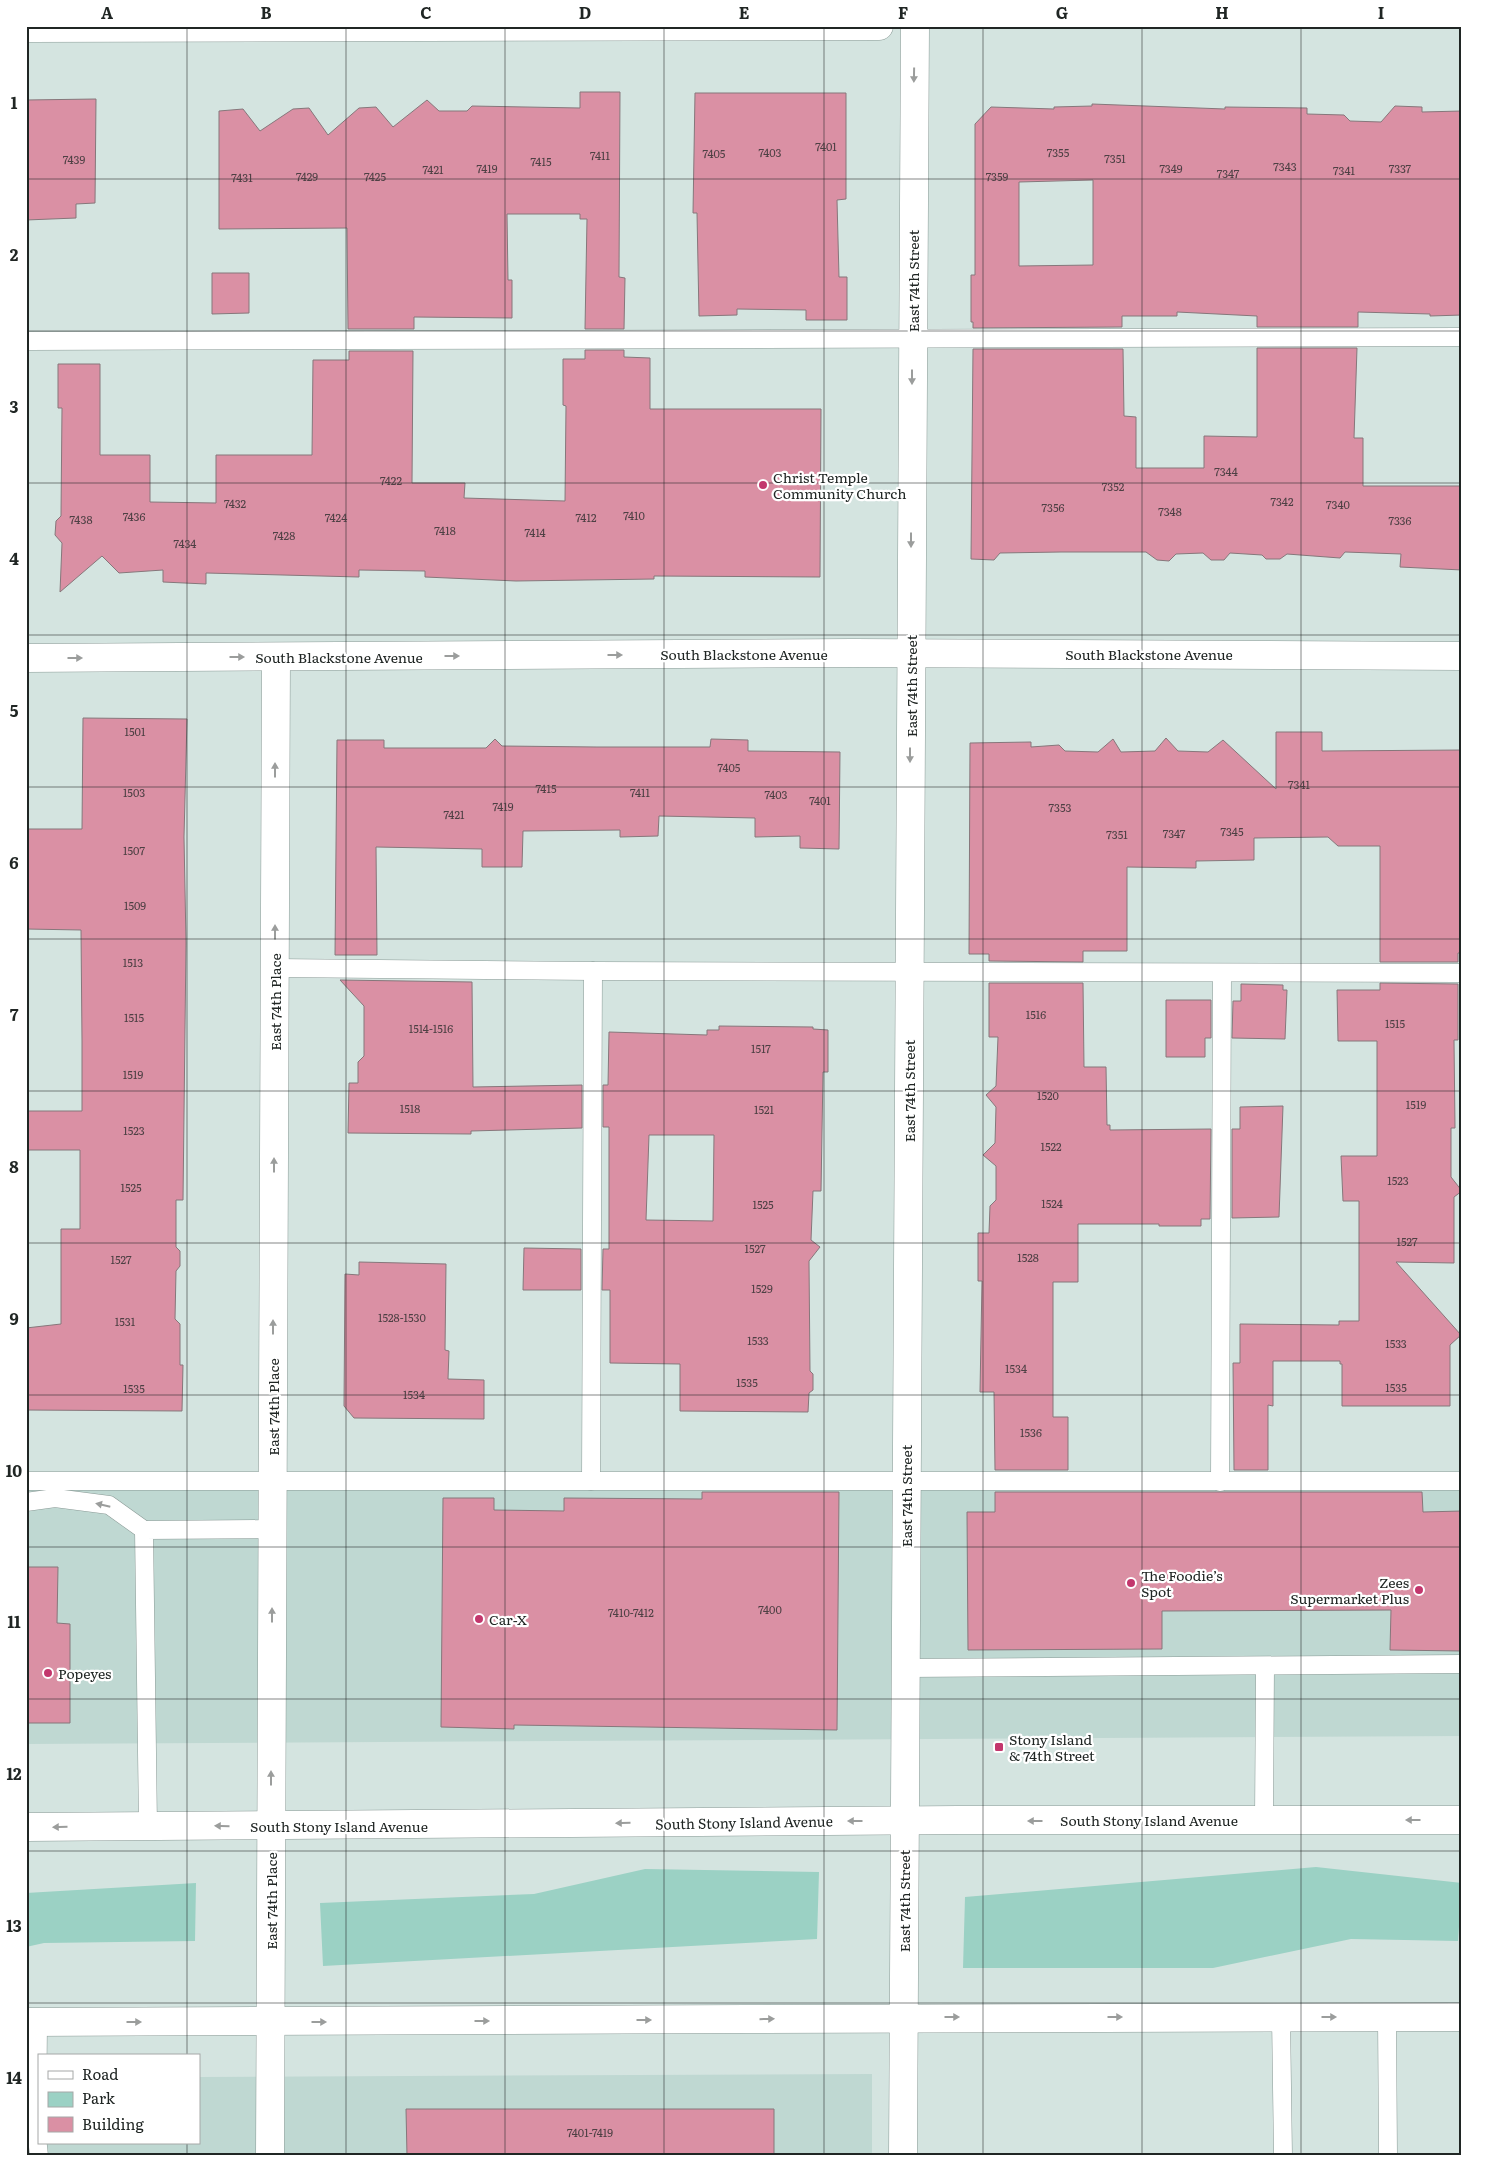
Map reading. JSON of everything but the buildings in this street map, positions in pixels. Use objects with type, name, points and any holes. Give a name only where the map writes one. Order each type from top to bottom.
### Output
[{"type":"main road","points":[[26,28],[879,26]]},
{"type":"main road","name":"East 74th Street","points":[[903,2156],[915,26]]},
{"type":"main road","name":"South Blackstone Avenue","points":[[26,658],[911,653],[1462,656]]},
{"type":"main road","name":"East 74th Place","points":[[270,2156],[276,657]]},
{"type":"main road","name":"South Stony Island Avenue","points":[[26,1827],[271,1827],[904,1821],[1462,1820]]},
{"type":"main road","points":[[32,2022],[718,2020],[904,2017],[1462,2017]]},
{"type":"lane","points":[[26,341],[1462,336]]},
{"type":"lane","points":[[275,968],[1222,974],[1462,973]]},
{"type":"lane","points":[[591,1481],[593,971]]},
{"type":"lane","points":[[1220,1482],[1222,974]]},
{"type":"lane","points":[[26,1481],[1462,1481]]},
{"type":"lane","points":[[26,1502],[55,1498],[109,1505],[144,1530],[272,1529]]},
{"type":"lane","points":[[144,1530],[148,1826]]},
{"type":"lane","points":[[905,1668],[1462,1664]]},
{"type":"lane","points":[[1264,1820],[1265,1666]]},
{"type":"lane","points":[[1281,2017],[1283,2156]]},
{"type":"lane","points":[[1388,2017],[1388,2156]]},
{"type":"lane","points":[[32,2022],[39,2156]]},
{"type":"shaded area","points":[[26,1481],[1462,1489],[1462,1736],[26,1744]]},
{"type":"shaded area","points":[[872,2074],[872,2156],[26,2156],[26,2078],[38,2078],[38,2144],[200,2144],[200,2077]]},
{"type":"green space","points":[[1316,1867],[1462,1883],[1458,1941],[1351,1939],[1213,1968],[963,1968],[965,1897]]},
{"type":"green space","points":[[645,1869],[819,1872],[817,1939],[323,1966],[320,1903],[534,1894]]},
{"type":"green space","points":[[196,1883],[195,1941],[44,1943],[26,1947],[26,1893]]},
{"type":"place","name":"Christ Temple Community Church","points":[[763,485]]},
{"type":"place","name":"The Foodie’s Spot","points":[[1131,1583]]},
{"type":"place","name":"Zees Supermarket Plus","points":[[1419,1590]]},
{"type":"place","name":"Car-X","points":[[479,1619]]},
{"type":"place","name":"Popeyes","points":[[48,1673]]},
{"type":"place","name":"Stony Island & 74th Street","points":[[999,1747]]}]
